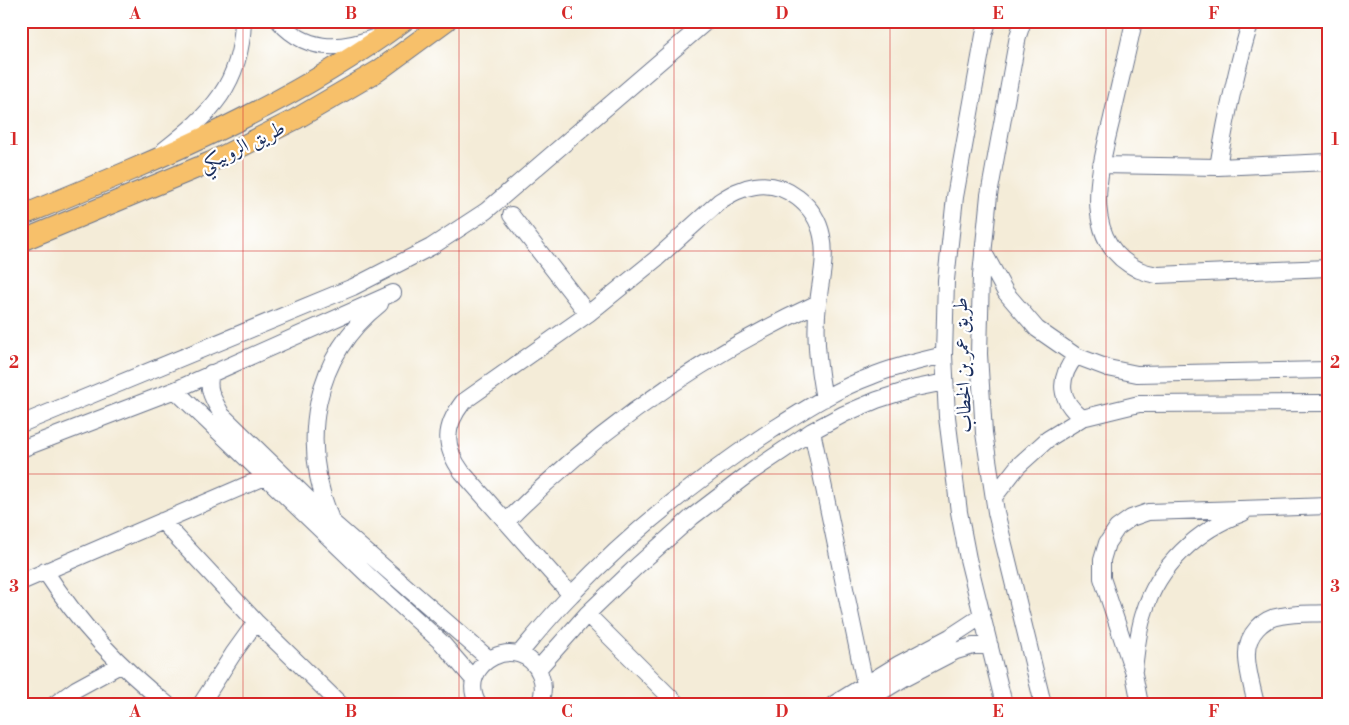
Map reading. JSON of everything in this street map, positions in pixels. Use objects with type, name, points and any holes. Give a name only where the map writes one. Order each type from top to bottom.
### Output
[{"type":"main road","name":"طريق الروبيكي","points":[[21,241],[211,162],[296,119],[378,71],[446,21]]},
{"type":"main road","name":"طريق الروبيكي","points":[[21,216],[148,163],[250,115],[312,82],[398,26]]},
{"type":"street","points":[[148,163],[204,118],[222,94],[237,60],[242,38],[243,21]]},
{"type":"street","points":[[279,21],[298,38],[312,44],[328,47],[344,47],[360,43],[398,26]]},
{"type":"street","points":[[21,424],[328,298],[382,274],[431,247],[486,211],[706,21]]},
{"type":"street","name":"طريق عمر بن الخطاب","points":[[988,21],[955,197],[946,280],[944,355],[952,465],[959,512],[968,560],[1004,704]]},
{"type":"street","name":"طريق عمر بن الخطاب","points":[[1022,21],[990,195],[981,275],[979,354],[984,433],[996,512],[1042,704]]},
{"type":"street","points":[[1134,21],[1101,165],[1098,192],[1098,211],[1102,229],[1110,246],[1123,260],[1139,270],[1157,275],[1328,268]]},
{"type":"street","points":[[1218,167],[1229,103],[1251,21]]},
{"type":"street","points":[[1101,165],[1218,167],[1328,162]]},
{"type":"street","points":[[571,595],[452,459],[448,443],[449,427],[454,414],[463,402],[588,314],[656,259],[720,201],[737,190],[756,186],[775,187],[797,196],[813,213],[822,235],[825,258],[818,303],[816,336],[818,368],[824,399]]},
{"type":"street","points":[[511,215],[588,314]]},
{"type":"street","points":[[984,252],[1006,293],[1037,329],[1076,356],[1108,368],[1137,374],[1328,370]]},
{"type":"street","points":[[382,274],[393,293]]},
{"type":"street","points":[[21,449],[175,390],[393,293]]},
{"type":"street","points":[[331,521],[321,490],[315,459],[315,426],[320,394],[330,365],[346,340],[365,317],[393,293]]},
{"type":"street","points":[[506,522],[582,451],[641,404],[720,353],[818,303]]},
{"type":"street","points":[[518,654],[571,595],[621,546],[679,496],[740,451],[837,391],[907,364],[944,355]]},
{"type":"street","points":[[1076,356],[1068,365],[1063,389],[1066,401],[1073,411],[1082,418]]},
{"type":"street","points":[[211,373],[210,393],[222,415],[331,521],[489,658]]},
{"type":"street","points":[[538,669],[587,614],[637,566],[692,517],[751,472],[812,432],[844,414],[876,400],[911,389],[945,382]]},
{"type":"street","points":[[175,390],[442,643],[474,680]]},
{"type":"street","points":[[994,497],[1018,466],[1048,439],[1082,418],[1139,404],[1328,403]]},
{"type":"street","points":[[812,432],[866,684]]},
{"type":"street","points":[[21,582],[265,477]]},
{"type":"street","points":[[1140,704],[1134,674],[1102,578],[1102,560],[1107,543],[1117,528],[1131,518],[1148,512],[1328,506]]},
{"type":"street","points":[[1134,674],[1137,643],[1144,612],[1158,583],[1176,557],[1206,531],[1227,519],[1256,508]]},
{"type":"street","points":[[162,521],[256,622],[340,704]]},
{"type":"street","points":[[45,571],[80,621],[120,665],[167,704]]},
{"type":"street","points":[[1256,704],[1246,654],[1249,640],[1256,629],[1266,620],[1279,616],[1328,613]]},
{"type":"street","points":[[587,614],[677,704]]},
{"type":"street","points":[[834,704],[950,637],[982,616]]},
{"type":"street","points":[[201,704],[256,622]]},
{"type":"street","points":[[861,704],[906,677],[956,651],[973,646],[990,646]]},
{"type":"street","points":[[478,704],[473,690],[477,672],[489,658],[508,652],[518,654],[529,660],[538,669],[542,679],[543,691],[539,704]]},
{"type":"street","points":[[55,704],[76,689],[120,665]]}]
